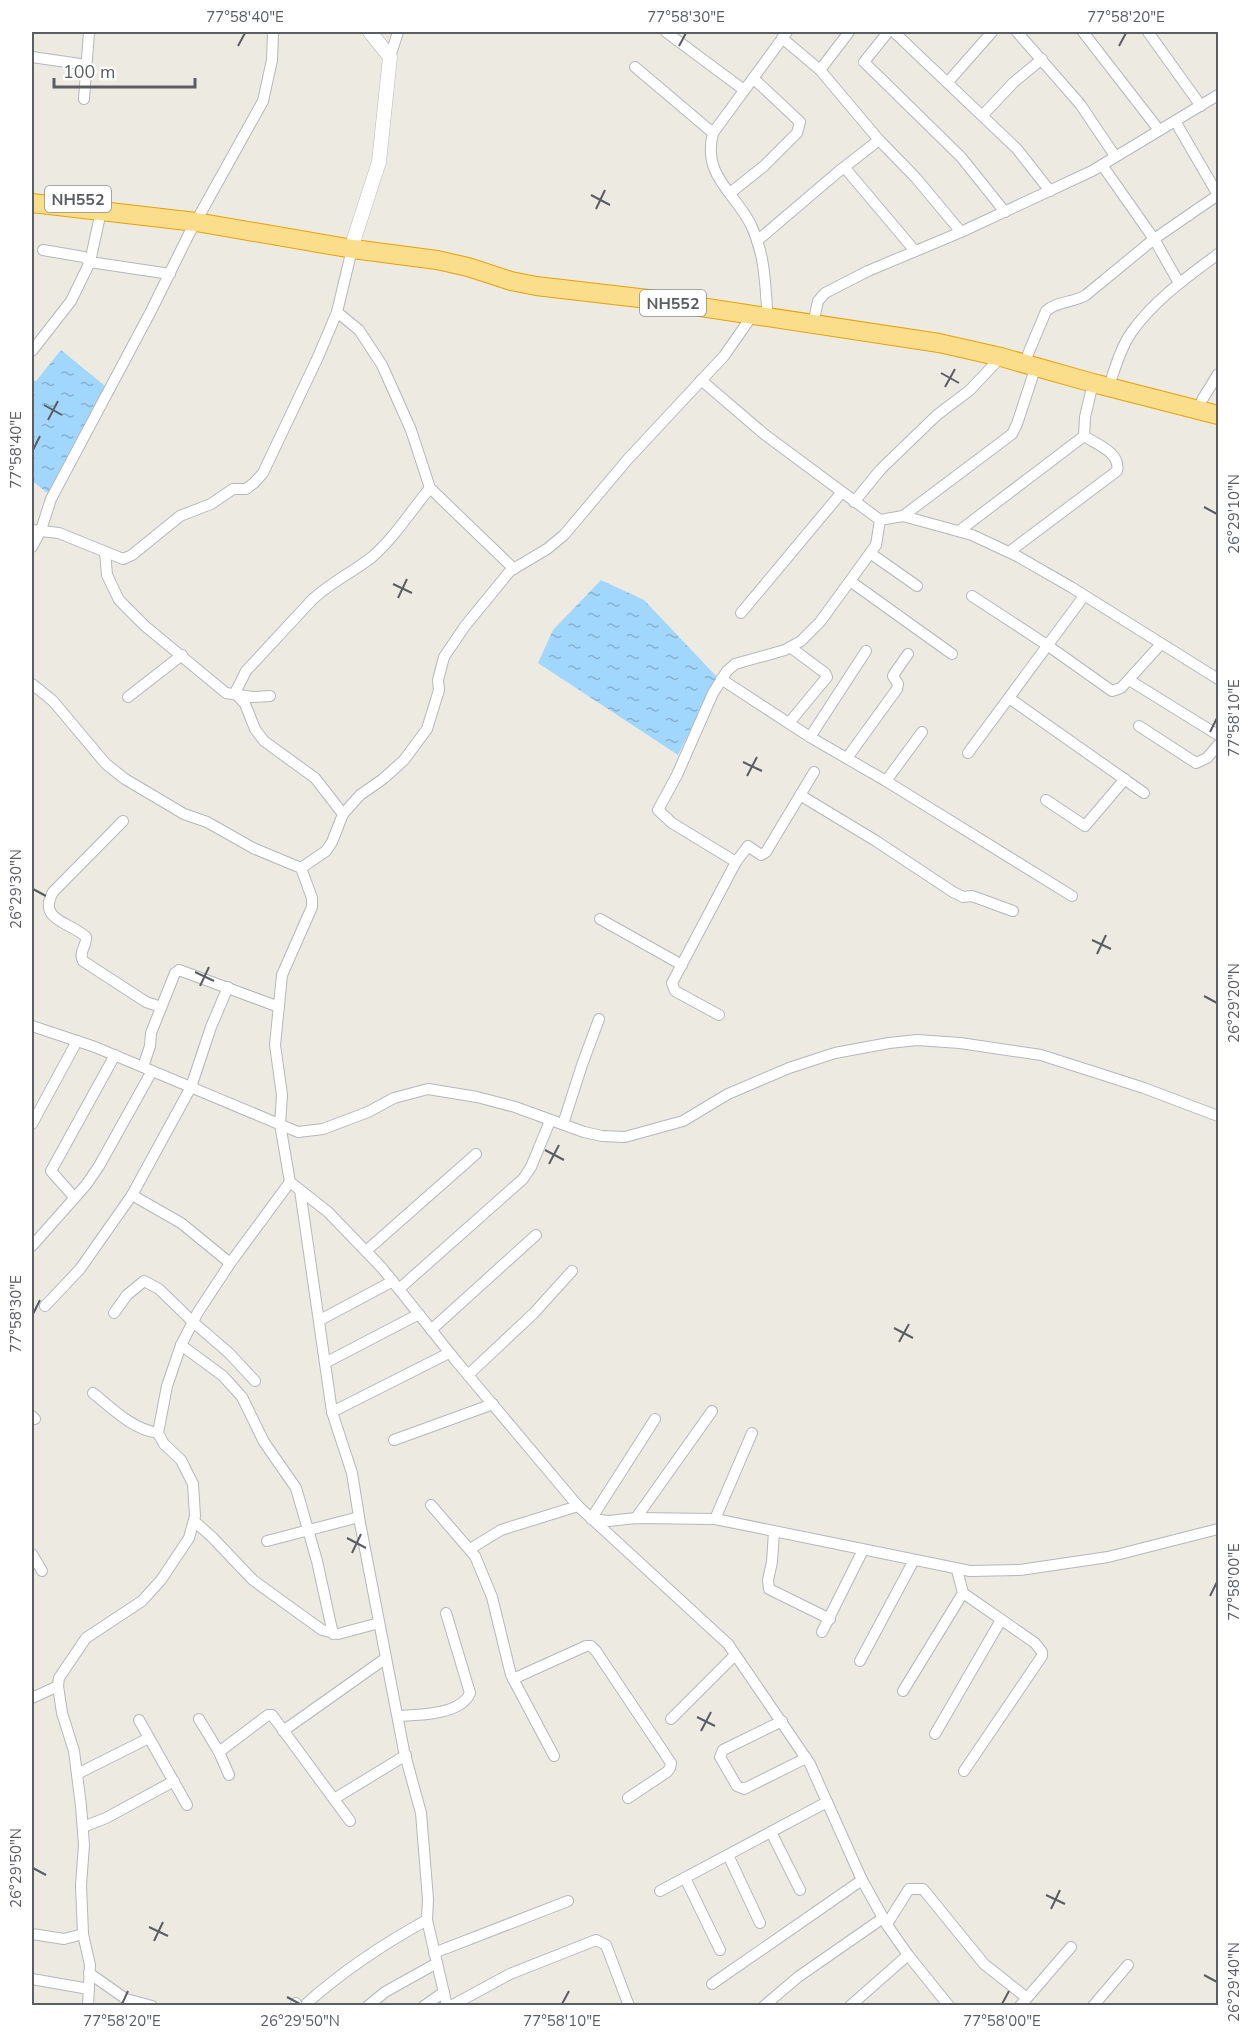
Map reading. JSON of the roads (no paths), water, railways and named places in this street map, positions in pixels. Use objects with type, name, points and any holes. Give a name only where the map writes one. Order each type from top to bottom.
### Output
[{"type":"highway","name":"NH552","points":[[32,194],[102,207]]},
{"type":"highway","name":"NH552","points":[[32,203],[102,207],[279,225],[353,244],[428,249],[514,271],[759,310],[1001,357],[1032,360],[1093,383],[1218,415]]},
{"type":"highway","name":"NH552","points":[[759,310],[815,315],[914,329],[1032,360],[1112,376],[1210,402]]},
{"type":"street","points":[[84,99],[89,32]]},
{"type":"street","points":[[32,547],[45,531],[51,500],[198,218],[263,101],[272,60],[273,32]]},
{"type":"street","points":[[370,32],[390,57]]},
{"type":"street","points":[[45,531],[123,559],[132,555],[180,516],[211,504],[233,489],[246,489],[263,472],[337,312],[353,244],[379,162],[390,57],[398,32]]},
{"type":"street","points":[[666,32],[744,90]]},
{"type":"street","points":[[820,70],[849,32]]},
{"type":"street","points":[[888,32],[864,62],[961,157],[1005,212]]},
{"type":"street","points":[[894,32],[1017,149],[1050,191]]},
{"type":"street","points":[[948,82],[992,32]]},
{"type":"street","points":[[1017,32],[1080,104],[1115,156]]},
{"type":"street","points":[[1083,32],[1159,129]]},
{"type":"street","points":[[1148,32],[1201,106]]},
{"type":"street","points":[[301,868],[326,851],[343,814],[360,795],[383,779],[416,746],[427,729],[439,690],[438,680],[444,657],[465,626],[514,568],[547,549],[564,534],[628,459],[724,356],[759,310],[764,258],[750,224],[713,169],[711,144],[713,133],[784,35],[820,70],[961,232]]},
{"type":"street","points":[[32,57],[87,65]]},
{"type":"street","points":[[983,115],[1013,83],[1042,59]]},
{"type":"street","points":[[635,67],[713,133]]},
{"type":"street","points":[[730,193],[764,166],[797,133],[799,128],[800,122],[753,78]]},
{"type":"street","points":[[815,315],[818,301],[825,292],[1005,212],[1102,165],[1218,95]]},
{"type":"street","points":[[903,516],[1012,434],[1017,424],[1046,311],[1051,306],[1077,300],[1086,295],[1154,239],[1218,195],[1175,121]]},
{"type":"street","points":[[757,241],[879,140]]},
{"type":"street","points":[[1102,165],[1154,239],[1179,283]]},
{"type":"street","points":[[845,168],[915,252]]},
{"type":"street","points":[[32,351],[71,301],[90,262],[102,207]]},
{"type":"street","points":[[44,250],[84,257],[90,262],[170,273]]},
{"type":"street","points":[[1112,376],[1130,334],[1148,313],[1179,283],[1218,254]]},
{"type":"street","points":[[337,312],[359,330],[382,365],[411,430],[430,488],[514,568]]},
{"type":"street","points":[[854,501],[881,469],[937,416],[970,390],[1001,357]]},
{"type":"street","points":[[1210,402],[1218,374]]},
{"type":"street","points":[[701,380],[764,434],[880,520],[903,516],[972,535],[1009,552],[1218,679]]},
{"type":"street","points":[[959,531],[1084,436],[1085,417],[1093,383]]},
{"type":"street","points":[[1009,552],[1117,471],[1118,461],[1113,454],[1084,436]]},
{"type":"street","points":[[235,693],[246,671],[311,601],[321,591],[348,575],[384,546],[399,530],[430,488]]},
{"type":"street","points":[[741,613],[842,492]]},
{"type":"street","points":[[736,862],[672,823],[658,810],[677,775],[721,679],[735,664],[790,647],[801,641],[820,622],[876,545],[880,520]]},
{"type":"street","points":[[105,552],[107,575],[119,600],[145,626],[226,693],[252,697],[270,696]]},
{"type":"street","points":[[870,554],[917,586]]},
{"type":"street","points":[[850,581],[952,654]]},
{"type":"street","points":[[972,596],[1112,691],[1121,688],[1161,644]]},
{"type":"street","points":[[968,753],[1084,596]]},
{"type":"street","points":[[790,647],[826,677],[836,682],[841,690]]},
{"type":"street","points":[[810,737],[866,651]]},
{"type":"street","points":[[847,758],[897,689],[898,684],[893,676],[908,654]]},
{"type":"street","points":[[128,697],[182,655]]},
{"type":"street","points":[[789,723],[826,677]]},
{"type":"street","points":[[721,679],[810,737],[886,781],[1072,896]]},
{"type":"street","points":[[1129,680],[1218,735]]},
{"type":"street","points":[[32,684],[54,701],[106,764],[125,779],[184,814],[207,822],[253,848],[301,868],[312,898],[312,907],[282,975],[275,1045],[282,1095],[280,1124],[290,1182],[328,1212],[366,1251],[578,1506],[728,1644],[806,1758],[862,1880],[885,1921],[908,1955],[949,2006]]},
{"type":"street","points":[[235,693],[245,704],[255,729],[264,741],[315,778],[343,814]]},
{"type":"street","points":[[1009,698],[1144,793]]},
{"type":"street","points":[[1139,726],[1196,763],[1207,758],[1218,745]]},
{"type":"street","points":[[886,781],[922,732]]},
{"type":"street","points":[[720,1015],[673,988],[672,983],[736,862],[748,846],[761,855],[766,852],[814,772]]},
{"type":"street","points":[[1046,800],[1085,826],[1125,780]]},
{"type":"street","points":[[800,795],[876,841],[953,892],[963,897],[972,896],[1013,911]]},
{"type":"street","points":[[123,821],[53,892],[48,909],[51,916],[86,937],[81,953],[83,961],[146,1002],[160,1007]]},
{"type":"street","points":[[600,919],[681,965]]},
{"type":"street","points":[[32,1246],[86,1185],[99,1166],[148,1069],[151,1033],[175,973],[179,970],[279,1007]]},
{"type":"street","points":[[45,1306],[80,1269],[132,1195],[191,1087],[211,1027],[228,987]]},
{"type":"street","points":[[563,1124],[599,1020]]},
{"type":"street","points":[[32,1026],[115,1055],[298,1132],[323,1129],[368,1112],[394,1098],[428,1089],[477,1097],[515,1107],[550,1121],[602,1136],[625,1137],[683,1121],[728,1094],[789,1068],[835,1053],[889,1042],[917,1040],[960,1043],[1041,1055],[1218,1116]]},
{"type":"street","points":[[32,1124],[77,1041]]},
{"type":"street","points":[[74,1197],[51,1171],[115,1055]]},
{"type":"street","points":[[320,1320],[396,1285],[523,1179],[531,1167],[550,1121]]},
{"type":"street","points":[[366,1251],[476,1154]]},
{"type":"street","points":[[88,2006],[89,1973],[83,1934],[83,1827],[74,1751],[62,1713],[58,1686],[61,1672],[86,1638],[142,1601],[161,1580],[189,1538],[196,1505],[193,1484],[181,1460],[164,1444],[158,1433],[167,1386],[181,1345],[193,1322],[230,1263],[290,1182]]},
{"type":"street","points":[[300,1190],[332,1412],[352,1473],[386,1658],[406,1755],[422,1813],[428,1899],[427,1920],[449,2006],[510,1974],[597,1941],[606,1945],[629,2006]]},
{"type":"street","points":[[132,1195],[181,1223],[230,1263]]},
{"type":"street","points":[[431,1330],[536,1235]]},
{"type":"street","points":[[468,1375],[534,1312],[572,1271]]},
{"type":"street","points":[[114,1313],[127,1295],[144,1281],[159,1289],[229,1353],[255,1381]]},
{"type":"street","points":[[326,1363],[419,1314]]},
{"type":"street","points":[[181,1345],[224,1376],[242,1397],[264,1442],[296,1488],[317,1561],[333,1634]]},
{"type":"street","points":[[332,1412],[449,1353]]},
{"type":"street","points":[[93,1393],[131,1424],[144,1431],[158,1433]]},
{"type":"street","points":[[394,1440],[494,1404]]},
{"type":"street","points":[[636,1518],[712,1411]]},
{"type":"street","points":[[591,1519],[655,1419]]},
{"type":"street","points":[[715,1519],[752,1433]]},
{"type":"street","points":[[431,1505],[470,1549],[492,1597],[513,1679],[554,1756]]},
{"type":"street","points":[[470,1549],[501,1530],[578,1506]]},
{"type":"street","points":[[267,1541],[359,1517]]},
{"type":"street","points":[[591,1519],[609,1521],[636,1518],[715,1519],[970,1571],[1020,1570],[1108,1557],[1218,1529]]},
{"type":"street","points":[[194,1521],[253,1580],[312,1624],[333,1634],[379,1623]]},
{"type":"street","points":[[774,1532],[768,1580],[770,1589],[830,1619]]},
{"type":"street","points":[[822,1632],[863,1550]]},
{"type":"street","points":[[32,1554],[42,1571]]},
{"type":"street","points":[[860,1661],[914,1560]]},
{"type":"street","points":[[957,1570],[963,1593],[1035,1643],[1042,1652],[1042,1656],[964,1771]]},
{"type":"street","points":[[903,1691],[963,1593]]},
{"type":"street","points":[[398,1716],[433,1714],[463,1703],[468,1698],[470,1693],[446,1613]]},
{"type":"street","points":[[935,1734],[1001,1620]]},
{"type":"street","points":[[513,1679],[586,1646],[591,1646],[596,1651],[670,1763],[667,1772],[628,1798]]},
{"type":"street","points":[[671,1719],[735,1655]]},
{"type":"street","points":[[283,1731],[386,1658]]},
{"type":"street","points":[[32,1698],[58,1686]]},
{"type":"street","points":[[219,1752],[268,1715],[275,1717],[350,1821]]},
{"type":"street","points":[[200,1719],[230,1775]]},
{"type":"street","points":[[139,1720],[188,1805]]},
{"type":"street","points":[[782,1721],[723,1750],[720,1754],[736,1786],[744,1789],[806,1758]]},
{"type":"street","points":[[77,1774],[149,1738]]},
{"type":"street","points":[[334,1799],[406,1755]]},
{"type":"street","points":[[83,1827],[106,1818],[174,1781]]},
{"type":"street","points":[[660,1891],[827,1802]]},
{"type":"street","points":[[771,1832],[800,1890]]},
{"type":"street","points":[[728,1855],[760,1923]]},
{"type":"street","points":[[685,1878],[720,1950]]},
{"type":"street","points":[[712,1984],[862,1880]]},
{"type":"street","points":[[764,2006],[798,1977],[885,1921],[909,1889],[923,1889],[984,1964],[1024,2002],[1071,1947]]},
{"type":"street","points":[[368,2006],[436,1958],[568,1901]]},
{"type":"street","points":[[300,2004],[405,1932],[427,1920]]},
{"type":"street","points":[[32,1934],[64,1939],[83,1934]]},
{"type":"street","points":[[850,2006],[908,1955]]},
{"type":"street","points":[[1093,2006],[1128,1965]]},
{"type":"street","points":[[89,1973],[126,2002],[152,2006]]},
{"type":"street","points":[[32,1979],[89,1989]]},
{"type":"street","points":[[424,2006],[444,1992]]},
{"type":"water","points":[[61,350],[105,386],[49,494],[32,481],[32,381],[36,381]]},
{"type":"water","points":[[601,580],[644,600],[717,677],[678,755],[538,663],[553,630]]}]
